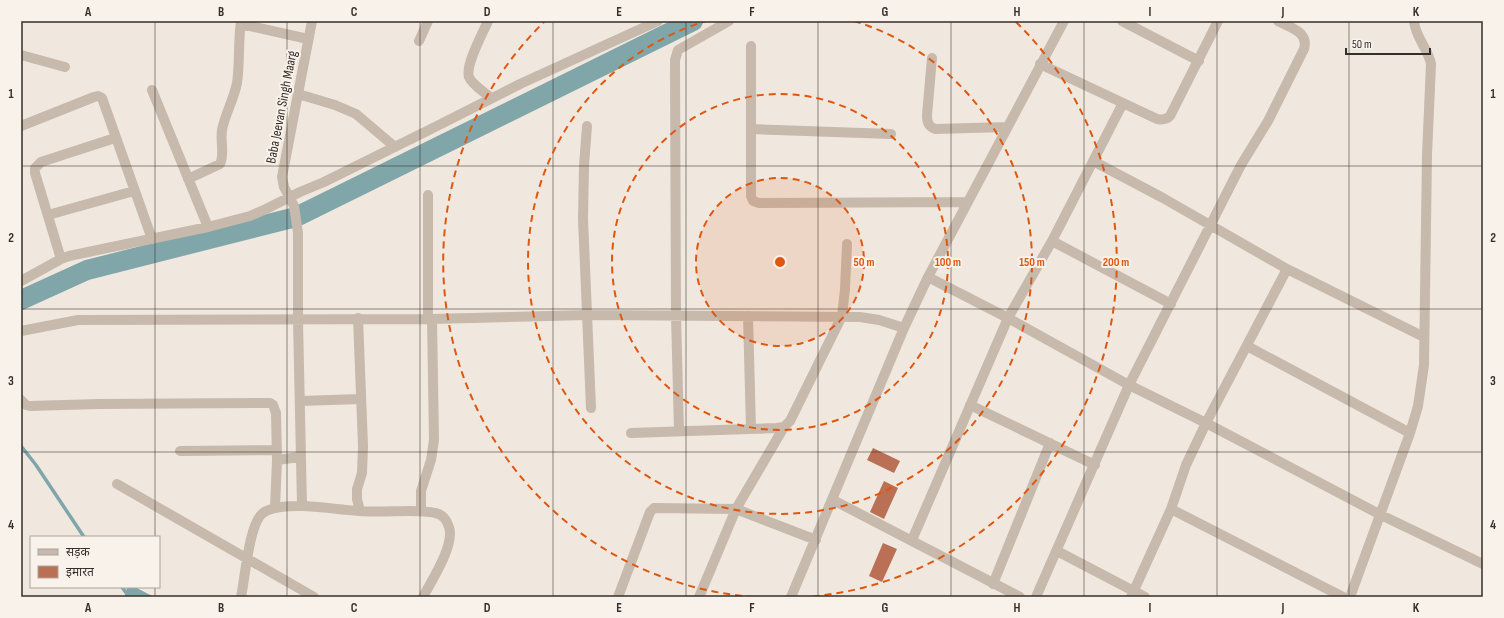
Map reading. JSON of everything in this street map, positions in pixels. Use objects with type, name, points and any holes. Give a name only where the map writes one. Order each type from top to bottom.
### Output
[{"type":"street","name":"Baba Jeevan Singh Maarg","points":[[298,320],[297,219],[294,206],[288,197],[282,177],[312,21]]},
{"type":"street","points":[[420,41],[428,21]]},
{"type":"street","points":[[488,21],[470,62],[468,73],[471,80],[491,98]]},
{"type":"street","points":[[679,431],[676,316],[676,55],[678,50],[685,45],[729,21]]},
{"type":"street","points":[[791,597],[904,328],[928,277],[1064,21]]},
{"type":"street","points":[[1122,21],[1199,61]]},
{"type":"street","points":[[1040,64],[1157,119],[1167,119],[1199,61],[1218,21]]},
{"type":"street","points":[[1036,597],[1129,385],[1241,165],[1268,121],[1304,49],[1306,43],[1304,36],[1278,21]]},
{"type":"street","points":[[1350,597],[1410,433],[1422,386],[1424,365],[1427,155],[1431,64],[1429,54],[1418,37],[1414,21]]},
{"type":"street","points":[[22,277],[61,259],[78,254],[208,227],[250,216],[288,197],[324,182],[491,98],[652,22]]},
{"type":"street","points":[[188,179],[220,164],[222,160],[222,130],[234,95],[237,78],[241,23],[308,39]]},
{"type":"street","points":[[751,46],[751,196],[753,201],[759,203],[968,202]]},
{"type":"street","points":[[21,55],[65,67]]},
{"type":"street","points":[[932,58],[927,115],[927,122],[930,127],[935,129],[1007,127]]},
{"type":"street","points":[[152,90],[208,227]]},
{"type":"street","points":[[298,94],[335,105],[356,114],[395,147]]},
{"type":"street","points":[[21,126],[98,96],[104,102],[115,138],[152,239]]},
{"type":"street","points":[[912,540],[1008,318],[1052,241],[1123,103]]},
{"type":"street","points":[[587,126],[584,166],[583,219],[592,408]]},
{"type":"street","points":[[751,129],[891,134]]},
{"type":"street","points":[[61,259],[35,173],[35,168],[41,162],[115,138]]},
{"type":"street","points":[[1093,161],[1287,269],[1424,337]]},
{"type":"street","points":[[48,215],[134,191]]},
{"type":"street","points":[[421,512],[421,491],[434,449],[428,195]]},
{"type":"street","points":[[1052,241],[1171,304]]},
{"type":"street","points":[[699,597],[736,509],[784,427],[790,421],[842,316],[847,244]]},
{"type":"street","points":[[1132,594],[1171,509],[1186,465],[1206,423],[1287,269]]},
{"type":"street","points":[[928,277],[1008,318],[1129,385],[1206,423],[1381,515],[1483,564]]},
{"type":"street","points":[[21,331],[78,320],[298,320],[358,318],[430,319],[588,315],[842,316],[879,320],[904,328]]},
{"type":"street","points":[[748,316],[751,429]]},
{"type":"street","points":[[358,318],[363,465],[357,489],[357,499],[360,511]]},
{"type":"street","points":[[298,320],[302,506]]},
{"type":"street","points":[[1247,346],[1410,433]]},
{"type":"street","points":[[300,401],[361,399]]},
{"type":"street","points":[[21,400],[26,405],[30,406],[270,403],[275,408],[277,455],[275,508]]},
{"type":"street","points":[[970,405],[1095,465]]},
{"type":"street","points":[[631,433],[784,427]]},
{"type":"street","points":[[993,584],[1050,443]]},
{"type":"street","points":[[180,451],[277,455],[300,458]]},
{"type":"street","points":[[117,484],[314,597]]},
{"type":"street","points":[[833,500],[1020,597]]},
{"type":"street","points":[[241,597],[247,559],[255,525],[262,513],[275,508],[302,506],[360,511],[421,512],[441,515],[449,527],[450,534],[448,547],[423,597]]},
{"type":"street","points":[[618,597],[652,509],[659,507],[736,509],[816,540]]},
{"type":"street","points":[[1171,509],[1343,597]]},
{"type":"street","points":[[1057,551],[1132,594],[1145,597]]},
{"type":"water","points":[[127,588],[137,588],[154,597],[125,597]]},
{"type":"building","points":[[873,448],[900,461],[894,473],[867,460]]},
{"type":"building","points":[[884,481],[898,488],[884,519],[870,512]]},
{"type":"building","points":[[883,543],[897,549],[882,582],[869,576]]},
{"type":"waterway","points":[[21,300],[87,270],[296,217],[693,21]]},
{"type":"waterway","points":[[21,446],[36,465],[83,536]]},
{"type":"waterway","points":[[123,588],[129,597]]}]
